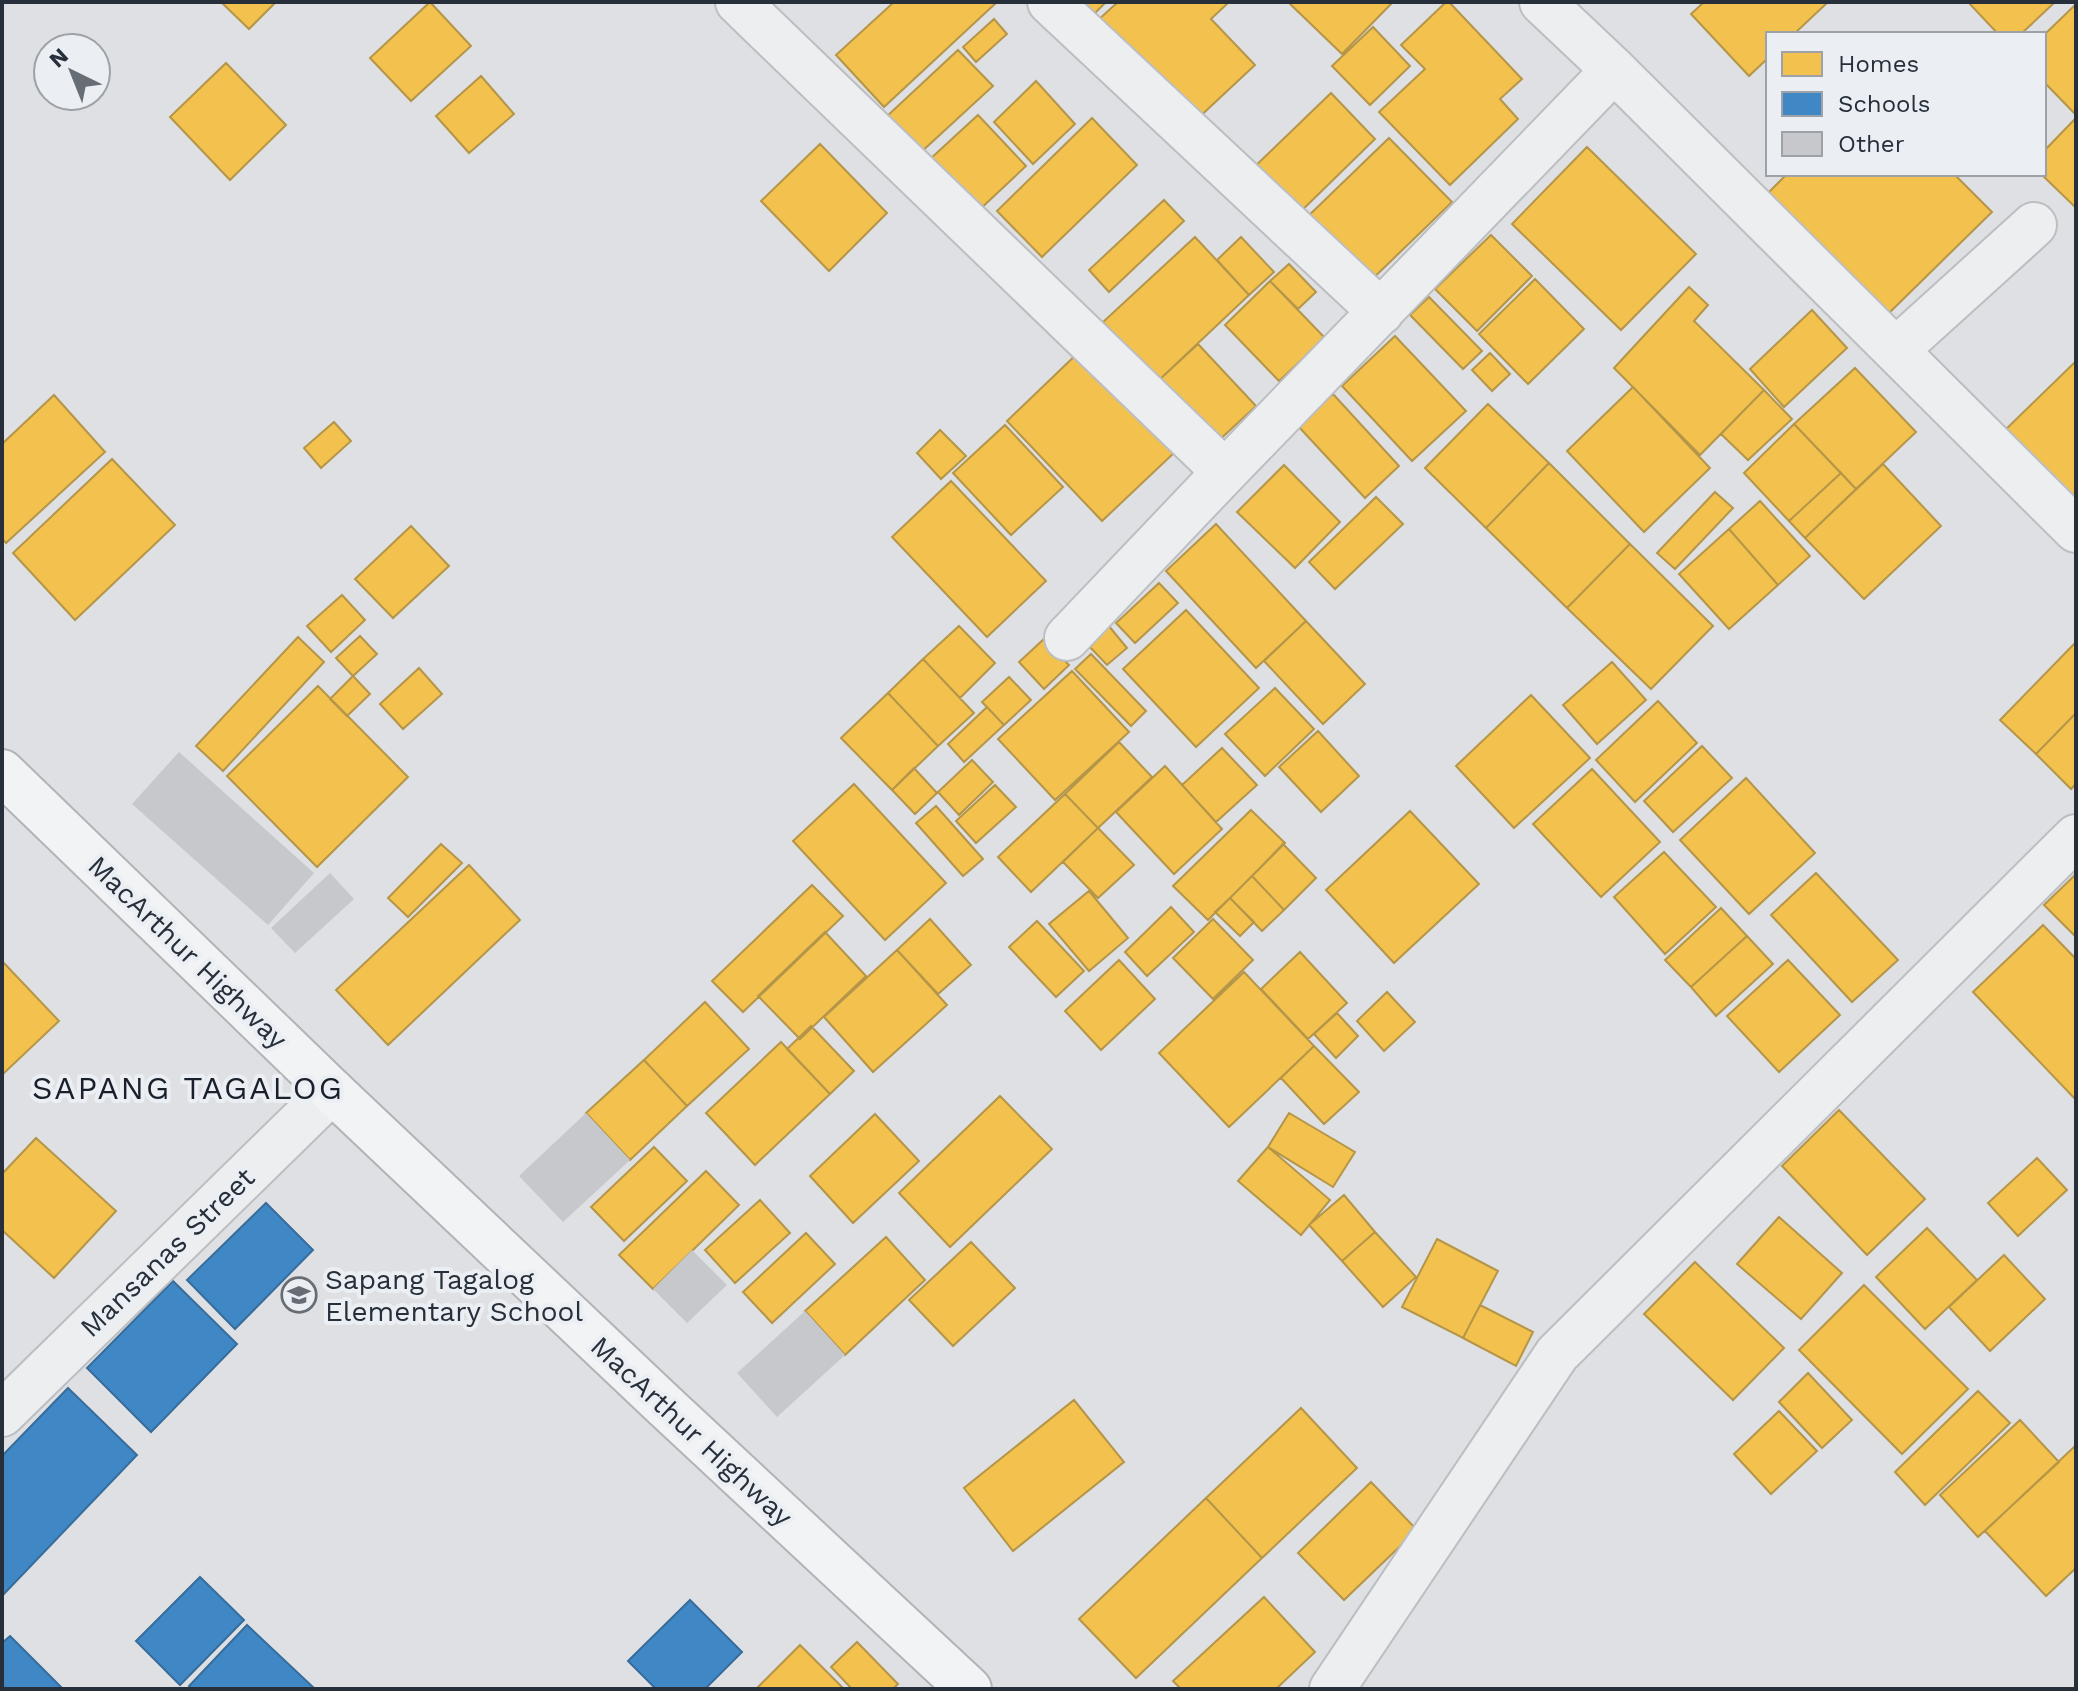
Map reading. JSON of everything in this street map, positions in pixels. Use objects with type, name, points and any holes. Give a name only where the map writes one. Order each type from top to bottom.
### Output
[{"type":"highway","name":"MacArthur Highway","points":[[2,772],[332,1091],[969,1689]]},
{"type":"street","points":[[738,2],[1225,472]]},
{"type":"street","points":[[1050,2],[1381,312]]},
{"type":"street","points":[[1542,2],[2076,530]]},
{"type":"street","points":[[1067,638],[1614,70]]},
{"type":"street","points":[[1896,350],[2034,225]]},
{"type":"street","points":[[1332,1689],[1557,1354],[2076,837]]},
{"type":"street","name":"Mansanas Street","points":[[2,1414],[332,1091]]},
{"type":"building: Homes","points":[[221,2],[276,2],[249,29]]},
{"type":"building: Homes","points":[[430,2],[471,46],[411,101],[370,58]]},
{"type":"building: Homes","points":[[894,2],[997,2],[884,107],[836,55]]},
{"type":"building: Homes","points":[[1067,2],[1106,2],[1087,21]]},
{"type":"building: Homes","points":[[1118,2],[1229,2],[1211,19],[1255,65],[1194,122],[1098,20]]},
{"type":"building: Homes","points":[[1288,2],[1393,2],[1342,54]]},
{"type":"building: Homes","points":[[1446,2],[1522,79],[1500,99],[1518,119],[1450,185],[1379,112],[1425,69],[1401,45]]},
{"type":"building: Homes","points":[[1704,2],[1828,2],[1796,32],[1766,32],[1766,60],[1749,76],[1691,14]]},
{"type":"building: Homes","points":[[1968,2],[2055,2],[2023,32],[1996,32]]},
{"type":"building: Homes","points":[[2076,4],[2076,115],[2046,84],[2046,33]]},
{"type":"building: Homes","points":[[994,19],[1007,34],[976,62],[963,47]]},
{"type":"building: Homes","points":[[1373,27],[1410,66],[1370,105],[1332,66]]},
{"type":"building: Homes","points":[[958,50],[993,86],[919,154],[885,118]]},
{"type":"building: Homes","points":[[226,63],[286,125],[230,180],[170,117]]},
{"type":"building: Homes","points":[[481,76],[514,114],[469,153],[436,116]]},
{"type":"building: Homes","points":[[1036,81],[1075,124],[1033,164],[994,122]]},
{"type":"building: Homes","points":[[1331,93],[1375,139],[1294,218],[1249,172]]},
{"type":"building: Homes","points":[[978,115],[1026,166],[977,212],[929,160]]},
{"type":"building: Homes","points":[[1092,118],[1137,165],[1042,257],[997,211]]},
{"type":"building: Homes","points":[[2074,120],[2076,122],[2076,208],[2043,176],[2046,176],[2046,149]]},
{"type":"building: Homes","points":[[1389,138],[1452,202],[1364,287],[1302,222]]},
{"type":"building: Homes","points":[[820,144],[887,213],[829,271],[761,201]]},
{"type":"building: Homes","points":[[1587,147],[1696,254],[1621,330],[1512,224]]},
{"type":"building: Homes","points":[[1785,176],[1956,176],[1992,212],[1887,315],[1767,194]]},
{"type":"building: Homes","points":[[1164,200],[1184,221],[1109,292],[1089,270]]},
{"type":"building: Homes","points":[[1491,235],[1532,276],[1477,331],[1435,289]]},
{"type":"building: Homes","points":[[1195,237],[1249,295],[1158,381],[1103,322]]},
{"type":"building: Homes","points":[[1241,237],[1274,272],[1249,295],[1217,260]]},
{"type":"building: Homes","points":[[1289,264],[1316,292],[1298,309],[1270,281]]},
{"type":"building: Homes","points":[[1535,279],[1584,329],[1528,384],[1479,334]]},
{"type":"building: Homes","points":[[1270,281],[1325,338],[1279,381],[1225,325]]},
{"type":"building: Homes","points":[[1689,287],[1708,305],[1694,321],[1764,390],[1700,455],[1614,368]]},
{"type":"building: Homes","points":[[1429,297],[1482,351],[1463,369],[1410,315]]},
{"type":"building: Homes","points":[[1812,310],[1847,348],[1784,407],[1750,369]]},
{"type":"building: Homes","points":[[1395,336],[1466,411],[1412,461],[1342,386]]},
{"type":"building: Homes","points":[[1198,344],[1256,406],[1216,443],[1158,381]]},
{"type":"building: Homes","points":[[1081,350],[1176,451],[1102,521],[1007,421]]},
{"type":"building: Homes","points":[[1490,353],[1510,374],[1492,391],[1472,370]]},
{"type":"building: Homes","points":[[2076,361],[2076,493],[2067,501],[2002,433]]},
{"type":"building: Homes","points":[[1855,368],[1916,432],[1856,489],[1794,424]]},
{"type":"building: Homes","points":[[1633,387],[1710,468],[1644,532],[1567,451]]},
{"type":"building: Homes","points":[[1764,390],[1792,419],[1748,460],[1721,434]]},
{"type":"building: Homes","points":[[1333,394],[1399,466],[1365,498],[1298,426]]},
{"type":"building: Homes","points":[[54,395],[105,452],[6,543],[2,538],[2,444]]},
{"type":"building: Homes","points":[[1488,404],[1549,463],[1486,528],[1425,468]]},
{"type":"building: Homes","points":[[334,422],[351,441],[321,468],[304,448]]},
{"type":"building: Homes","points":[[1794,424],[1841,473],[1789,521],[1744,473]]},
{"type":"building: Homes","points":[[1005,425],[1063,487],[1011,535],[953,473]]},
{"type":"building: Homes","points":[[940,430],[966,456],[941,479],[917,453]]},
{"type":"building: Homes","points":[[112,459],[175,525],[75,620],[13,553]]},
{"type":"building: Homes","points":[[1549,463],[1630,544],[1567,608],[1486,528]]},
{"type":"building: Homes","points":[[1883,464],[1941,526],[1864,599],[1805,538]]},
{"type":"building: Homes","points":[[1284,465],[1340,522],[1295,568],[1237,512]]},
{"type":"building: Homes","points":[[1841,473],[1856,489],[1805,538],[1789,521]]},
{"type":"building: Homes","points":[[951,481],[1046,581],[987,637],[892,537]]},
{"type":"building: Homes","points":[[1715,492],[1733,508],[1675,569],[1657,553]]},
{"type":"building: Homes","points":[[1376,497],[1403,524],[1335,589],[1309,562]]},
{"type":"building: Homes","points":[[1760,501],[1810,556],[1778,585],[1729,529]]},
{"type":"building: Homes","points":[[1216,524],[1306,621],[1256,668],[1166,571]]},
{"type":"building: Homes","points":[[411,526],[449,566],[393,618],[355,579]]},
{"type":"building: Homes","points":[[1729,529],[1778,585],[1729,629],[1679,574]]},
{"type":"building: Homes","points":[[1630,544],[1713,626],[1651,689],[1567,608]]},
{"type":"building: Homes","points":[[1159,583],[1178,603],[1135,643],[1116,623]]},
{"type":"building: Homes","points":[[342,595],[365,620],[331,652],[307,626]]},
{"type":"building: Homes","points":[[1186,610],[1259,688],[1196,747],[1123,669]]},
{"type":"building: Homes","points":[[1306,621],[1365,684],[1323,724],[1264,661]]},
{"type":"building: Homes","points":[[1108,625],[1127,648],[1107,665],[1087,644]]},
{"type":"building: Homes","points":[[959,626],[995,663],[960,698],[923,659]]},
{"type":"building: Homes","points":[[360,636],[377,654],[353,676],[336,658]]},
{"type":"building: Homes","points":[[298,637],[324,662],[223,771],[196,746]]},
{"type":"building: Homes","points":[[1044,639],[1069,665],[1044,689],[1019,662]]},
{"type":"building: Homes","points":[[2076,642],[2076,713],[2036,754],[2000,720]]},
{"type":"building: Homes","points":[[1091,654],[1146,711],[1131,726],[1075,669]]},
{"type":"building: Homes","points":[[923,659],[974,713],[938,746],[888,693]]},
{"type":"building: Homes","points":[[1612,662],[1646,700],[1597,744],[1563,705]]},
{"type":"building: Homes","points":[[419,668],[442,694],[403,729],[380,704]]},
{"type":"building: Homes","points":[[1072,671],[1129,732],[1055,800],[998,739]]},
{"type":"building: Homes","points":[[353,676],[370,694],[347,716],[330,699]]},
{"type":"building: Homes","points":[[1009,677],[1031,700],[1004,725],[982,702]]},
{"type":"building: Homes","points":[[318,686],[408,777],[317,867],[227,776]]},
{"type":"building: Homes","points":[[1275,688],[1314,729],[1265,776],[1225,734]]},
{"type":"building: Homes","points":[[888,693],[938,746],[892,790],[841,738]]},
{"type":"building: Homes","points":[[1531,695],[1590,758],[1514,828],[1456,766]]},
{"type":"building: Homes","points":[[1658,701],[1697,743],[1635,802],[1596,760]]},
{"type":"building: Homes","points":[[987,707],[1004,725],[964,762],[948,744]]},
{"type":"building: Homes","points":[[2076,713],[2076,784],[2071,789],[2036,754]]},
{"type":"building: Homes","points":[[1318,731],[1359,776],[1321,812],[1279,767]]},
{"type":"building: Homes","points":[[1119,742],[1152,777],[1098,828],[1065,794]]},
{"type":"building: Homes","points":[[1702,746],[1732,778],[1673,832],[1644,801]]},
{"type":"building: Homes","points":[[1222,748],[1257,785],[1216,822],[1182,785]]},
{"type":"building: Homes","points":[[972,760],[993,782],[959,815],[938,792]]},
{"type":"building: Homes","points":[[1165,766],[1222,829],[1174,874],[1116,812]]},
{"type":"building: Homes","points":[[914,768],[937,793],[915,814],[892,790]]},
{"type":"building: Homes","points":[[1592,769],[1660,842],[1601,897],[1533,824]]},
{"type":"building: Homes","points":[[1746,778],[1815,853],[1749,914],[1680,840]]},
{"type":"building: Homes","points":[[854,784],[946,883],[885,940],[793,841]]},
{"type":"building: Homes","points":[[995,785],[1016,807],[976,843],[956,821]]},
{"type":"building: Homes","points":[[1065,794],[1098,828],[1031,892],[998,857]]},
{"type":"building: Homes","points":[[936,806],[983,859],[963,876],[916,823]]},
{"type":"building: Homes","points":[[1251,810],[1285,843],[1208,920],[1173,886]]},
{"type":"building: Homes","points":[[1410,811],[1479,884],[1394,963],[1326,890]]},
{"type":"building: Homes","points":[[1098,828],[1134,865],[1098,898],[1063,862]]},
{"type":"building: Homes","points":[[441,844],[462,863],[408,917],[388,898]]},
{"type":"building: Homes","points":[[1283,844],[1316,878],[1284,910],[1252,876]]},
{"type":"building: Homes","points":[[1664,852],[1716,907],[1665,954],[1614,897]]},
{"type":"building: Homes","points":[[469,865],[520,920],[388,1045],[336,990]]},
{"type":"building: Homes","points":[[1816,873],[1898,960],[1852,1002],[1771,915]]},
{"type":"building: Homes","points":[[2076,874],[2076,937],[2044,905]]},
{"type":"building: Homes","points":[[1252,876],[1284,910],[1262,931],[1230,898]]},
{"type":"building: Homes","points":[[812,885],[843,916],[743,1012],[712,981]]},
{"type":"building: Homes","points":[[1089,891],[1128,938],[1089,971],[1049,924]]},
{"type":"building: Homes","points":[[1230,898],[1254,922],[1240,936],[1215,912]]},
{"type":"building: Homes","points":[[1171,907],[1194,932],[1147,976],[1125,952]]},
{"type":"building: Homes","points":[[1721,908],[1747,936],[1691,987],[1665,960]]},
{"type":"building: Homes","points":[[930,919],[971,965],[938,994],[897,950]]},
{"type":"building: Homes","points":[[1213,919],[1253,960],[1213,999],[1173,958]]},
{"type":"building: Homes","points":[[1037,921],[1084,971],[1056,997],[1009,947]]},
{"type":"building: Homes","points":[[2043,925],[2076,959],[2076,1100],[1973,992]]},
{"type":"building: Homes","points":[[825,932],[866,976],[800,1039],[758,996]]},
{"type":"building: Homes","points":[[1747,936],[1773,964],[1716,1016],[1691,987]]},
{"type":"building: Homes","points":[[897,950],[947,1005],[873,1072],[824,1017]]},
{"type":"building: Homes","points":[[1300,952],[1347,1003],[1308,1039],[1261,989]]},
{"type":"building: Homes","points":[[1119,960],[1155,999],[1101,1050],[1065,1011]]},
{"type":"building: Homes","points":[[1788,960],[1840,1015],[1779,1072],[1727,1016]]},
{"type":"building: Homes","points":[[2,961],[59,1021],[2,1075]]},
{"type":"building: Homes","points":[[1244,972],[1314,1046],[1229,1127],[1159,1053]]},
{"type":"building: Homes","points":[[1387,992],[1415,1022],[1384,1051],[1357,1021]]},
{"type":"building: Homes","points":[[705,1002],[749,1049],[687,1106],[644,1060]]},
{"type":"building: Homes","points":[[1337,1013],[1358,1036],[1336,1058],[1314,1034]]},
{"type":"building: Homes","points":[[811,1026],[854,1071],[830,1094],[787,1049]]},
{"type":"building: Homes","points":[[781,1042],[830,1094],[755,1165],[706,1113]]},
{"type":"building: Homes","points":[[1314,1046],[1359,1092],[1324,1124],[1281,1078]]},
{"type":"building: Homes","points":[[644,1060],[687,1106],[630,1160],[586,1113]]},
{"type":"building: Homes","points":[[1000,1096],[1052,1149],[950,1247],[899,1193]]},
{"type":"building: Homes","points":[[1839,1110],[1925,1199],[1867,1255],[1782,1166]]},
{"type":"building: Homes","points":[[1289,1113],[1355,1152],[1333,1187],[1268,1147]]},
{"type":"building: Homes","points":[[875,1114],[919,1161],[853,1223],[810,1176]]},
{"type":"building: Homes","points":[[36,1138],[116,1211],[54,1278],[2,1230],[2,1174]]},
{"type":"building: Homes","points":[[654,1147],[687,1181],[624,1241],[591,1207]]},
{"type":"building: Homes","points":[[1268,1147],[1330,1200],[1301,1235],[1238,1181]]},
{"type":"building: Homes","points":[[2037,1158],[2067,1190],[2018,1236],[1988,1203]]},
{"type":"building: Homes","points":[[706,1171],[739,1205],[653,1289],[619,1255]]},
{"type":"building: Homes","points":[[1344,1195],[1375,1232],[1342,1261],[1309,1225]]},
{"type":"building: Homes","points":[[760,1200],[790,1233],[735,1283],[705,1250]]},
{"type":"building: Homes","points":[[1779,1217],[1842,1273],[1801,1319],[1737,1264]]},
{"type":"building: Homes","points":[[1927,1228],[1977,1280],[1925,1329],[1876,1277]]},
{"type":"building: Homes","points":[[1375,1232],[1416,1277],[1383,1307],[1342,1261]]},
{"type":"building: Homes","points":[[806,1233],[835,1264],[772,1323],[743,1292]]},
{"type":"building: Homes","points":[[886,1237],[925,1280],[845,1355],[805,1311]]},
{"type":"building: Homes","points":[[1437,1239],[1498,1271],[1463,1338],[1402,1307]]},
{"type":"building: Homes","points":[[971,1242],[1015,1288],[953,1346],[909,1300]]},
{"type":"building: Homes","points":[[2004,1255],[2045,1299],[1990,1351],[1949,1307]]},
{"type":"building: Homes","points":[[1695,1262],[1784,1348],[1733,1400],[1644,1314]]},
{"type":"building: Homes","points":[[1864,1285],[1968,1389],[1902,1454],[1799,1350]]},
{"type":"building: Homes","points":[[1480,1305],[1533,1332],[1516,1366],[1463,1338]]},
{"type":"building: Homes","points":[[1808,1373],[1852,1420],[1822,1448],[1779,1402]]},
{"type":"building: Homes","points":[[1978,1391],[2010,1423],[1925,1505],[1895,1472]]},
{"type":"building: Homes","points":[[1074,1400],[1124,1462],[1013,1551],[964,1488]]},
{"type":"building: Homes","points":[[1301,1408],[1357,1468],[1262,1558],[1206,1498]]},
{"type":"building: Homes","points":[[1779,1411],[1817,1451],[1771,1494],[1734,1454]]},
{"type":"building: Homes","points":[[2020,1420],[2059,1462],[1978,1537],[1940,1495]]},
{"type":"building: Homes","points":[[2075,1446],[2076,1568],[2046,1596],[1985,1531]]},
{"type":"building: Homes","points":[[1371,1482],[1417,1530],[1344,1600],[1298,1553]]},
{"type":"building: Homes","points":[[1206,1498],[1262,1558],[1136,1678],[1079,1619]]},
{"type":"building: Homes","points":[[1264,1597],[1315,1652],[1276,1689],[1181,1689],[1173,1681]]},
{"type":"building: Homes","points":[[857,1642],[898,1684],[893,1689],[852,1689],[831,1667]]},
{"type":"building: Homes","points":[[800,1645],[844,1689],[756,1689]]},
{"type":"building: Schools","points":[[266,1203],[313,1250],[235,1329],[187,1280]]},
{"type":"building: Schools","points":[[173,1281],[237,1344],[151,1432],[87,1368]]},
{"type":"building: Schools","points":[[68,1388],[137,1455],[2,1596],[2,1456]]},
{"type":"building: Schools","points":[[200,1577],[244,1620],[180,1685],[136,1641]]},
{"type":"building: Schools","points":[[690,1600],[742,1652],[705,1689],[656,1689],[628,1661]]},
{"type":"building: Schools","points":[[247,1625],[315,1689],[192,1689],[189,1686]]},
{"type":"building: Schools","points":[[10,1636],[63,1689],[2,1689],[2,1643]]},
{"type":"building: Other","points":[[179,752],[314,873],[268,925],[132,804]]},
{"type":"building: Other","points":[[330,873],[354,899],[295,953],[271,928]]},
{"type":"building: Other","points":[[586,1113],[630,1160],[563,1222],[519,1176]]},
{"type":"building: Other","points":[[692,1250],[727,1285],[687,1323],[653,1289]]},
{"type":"building: Other","points":[[805,1311],[845,1355],[777,1417],[737,1373]]},
{"type":"place","name":"Sapang Tagalog Elementary School","points":[[299,1295]]},
{"type":"district","name":"SAPANG TAGALOG","points":[[188,1088]]}]
